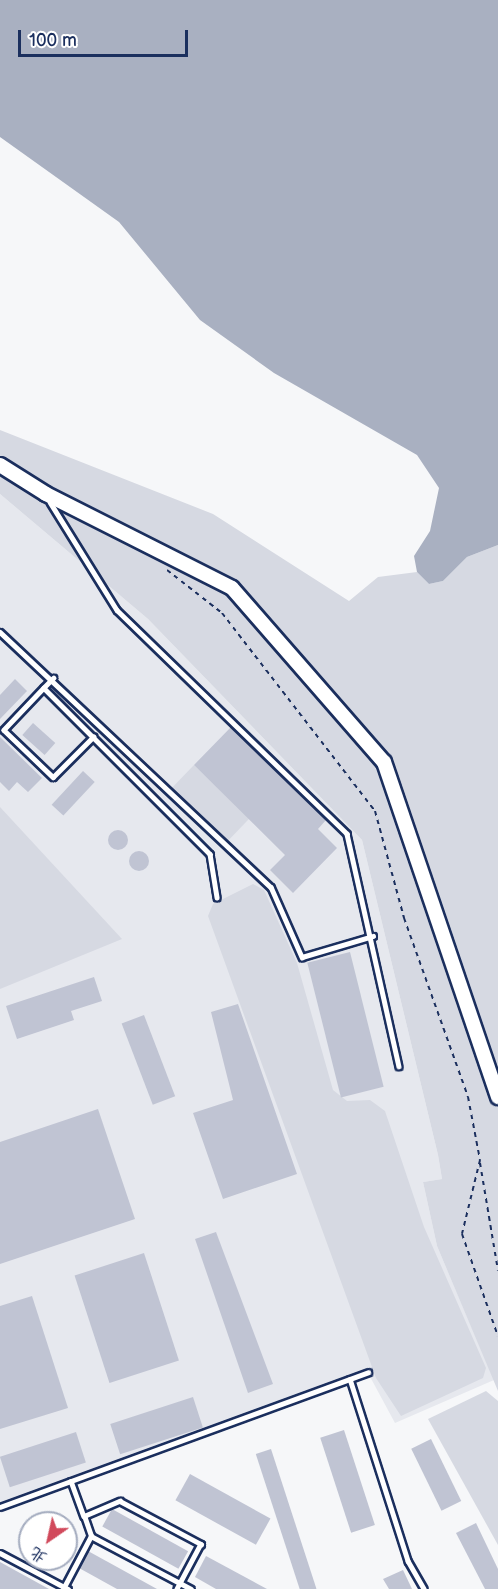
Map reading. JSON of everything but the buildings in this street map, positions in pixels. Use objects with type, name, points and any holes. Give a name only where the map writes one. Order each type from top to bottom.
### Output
[{"type":"street","points":[[0,465],[46,494],[232,588],[384,762],[498,1097]]},
{"type":"lane","points":[[46,494],[117,610],[347,834],[372,936],[399,1066]]},
{"type":"lane","points":[[0,632],[54,678],[271,887],[302,957],[372,936]]},
{"type":"lane","points":[[54,678],[4,730],[53,777],[93,737]]},
{"type":"lane","points":[[44,688],[210,854],[217,897]]},
{"type":"lane","points":[[0,1507],[368,1372]]},
{"type":"lane","points":[[350,1379],[408,1561],[424,1589]]},
{"type":"lane","points":[[71,1481],[91,1536],[191,1589]]},
{"type":"lane","points":[[84,1516],[120,1501],[201,1544],[177,1589]]},
{"type":"lane","points":[[0,1553],[65,1588],[91,1536]]},
{"type":"path","points":[[480,1160],[498,1270]]},
{"type":"shaded area","points":[[0,430],[213,514],[349,601],[378,577],[417,572],[429,584],[443,581],[467,557],[498,545],[498,1391],[437,1246],[423,1182],[442,1179],[438,1155],[362,840],[148,619],[0,494]]},
{"type":"shaded area","points":[[0,494],[148,619],[362,840],[438,1155],[442,1179],[423,1182],[437,1246],[494,1380],[395,1423],[368,1373],[0,1507]]},
{"type":"shaded area","points":[[194,765],[249,818],[225,844],[170,790]]},
{"type":"shaded area","points":[[0,807],[122,939],[0,989]]},
{"type":"shaded area","points":[[253,884],[264,890],[297,963],[333,1090],[347,1101],[370,1100],[385,1111],[424,1227],[486,1368],[483,1378],[401,1416],[376,1378],[208,916],[213,904]]},
{"type":"shaded area","points":[[486,1391],[498,1401],[498,1545],[428,1419]]},
{"type":"water","points":[[0,0],[498,0],[498,545],[467,557],[443,581],[429,584],[417,572],[414,556],[430,531],[439,488],[417,455],[274,373],[200,320],[119,222],[0,137]]}]
